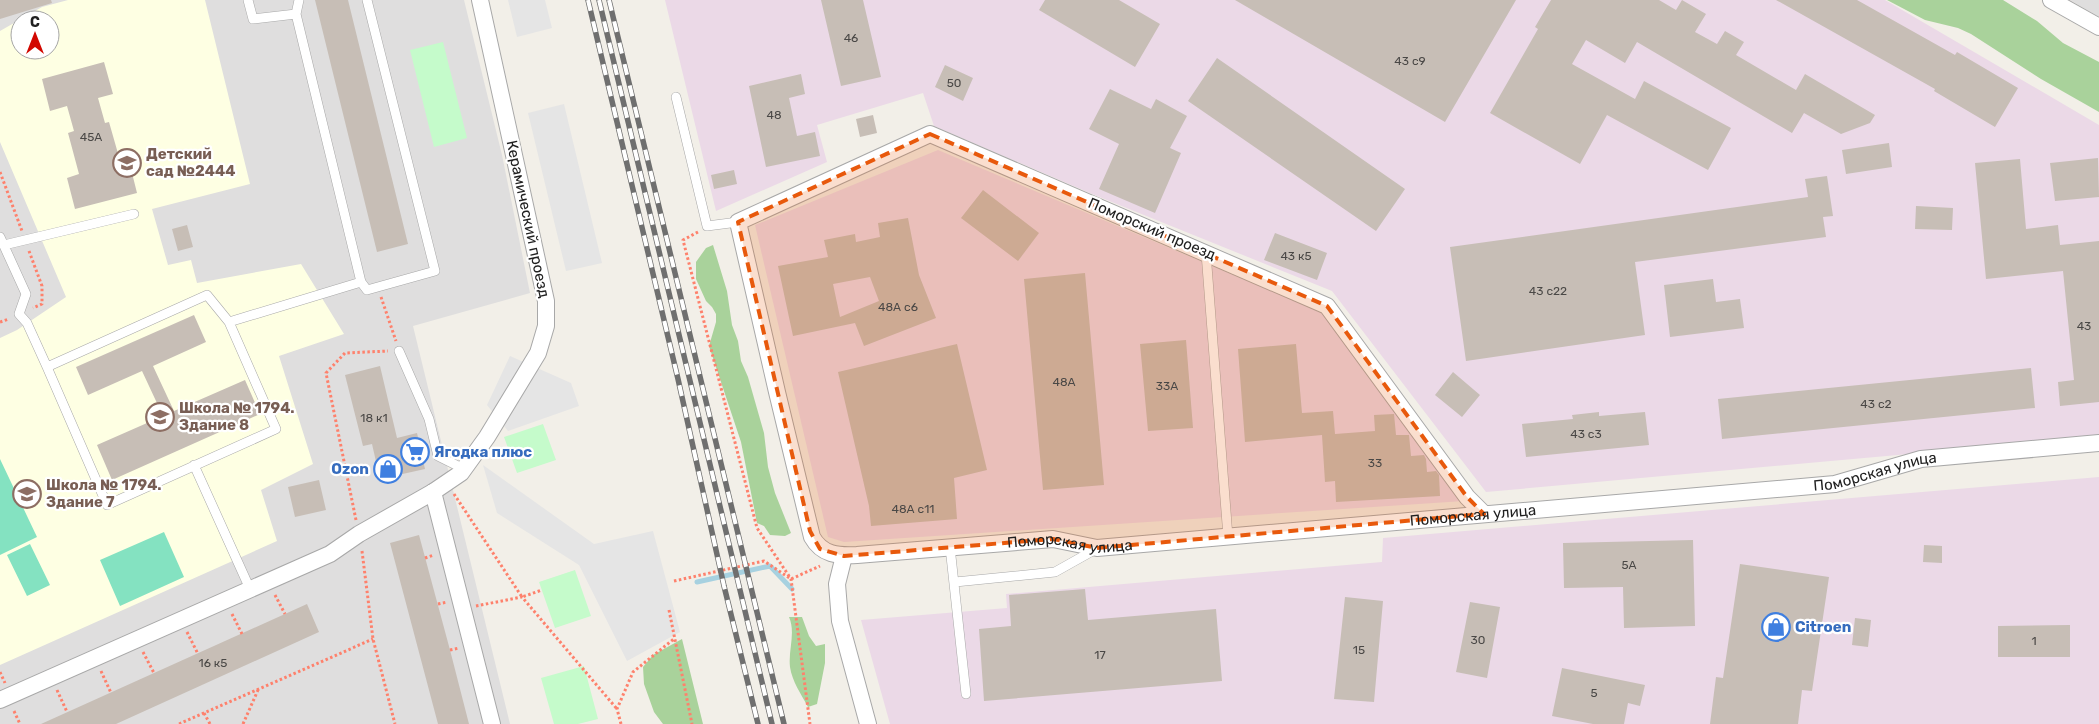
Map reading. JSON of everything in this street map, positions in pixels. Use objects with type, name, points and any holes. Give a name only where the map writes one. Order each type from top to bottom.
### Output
[{"type":"street","name":"Керамический проезд","points":[[0,700],[330,554],[359,534],[447,483],[464,469],[487,437],[538,353],[546,326],[544,292],[480,0]]},
{"type":"street","points":[[2051,0],[2070,5],[2099,27]]},
{"type":"street","name":"Поморский проезд","points":[[738,222],[930,134],[1327,306],[1467,497],[1484,514]]},
{"type":"street","points":[[738,222],[812,537],[820,549],[827,553],[844,556],[837,584],[840,621],[868,724]]},
{"type":"street","name":"Поморская улица","points":[[844,556],[1054,539],[1097,548],[1835,484],[1922,459],[2099,443]]},
{"type":"street","points":[[433,492],[492,724]]},
{"type":"lane","points":[[248,0],[253,19],[296,14]]},
{"type":"lane","points":[[299,0],[296,14],[361,282],[366,290],[435,271],[367,0]]},
{"type":"lane","points":[[676,97],[707,226],[738,222]]},
{"type":"lane","points":[[47,367],[207,295],[229,322],[276,429],[107,505],[47,367],[27,324],[19,314],[26,294],[2,241],[134,214]]},
{"type":"lane","points":[[1206,252],[1228,537]]},
{"type":"lane","points":[[229,322],[361,282]]},
{"type":"lane","points":[[399,351],[429,419],[438,456],[464,469]]},
{"type":"lane","points":[[194,466],[250,589]]},
{"type":"lane","points":[[950,547],[966,694]]},
{"type":"lane","points":[[955,582],[1055,572],[1097,548]]},
{"type":"path","points":[[707,226],[683,240],[758,528],[791,578],[810,724]]},
{"type":"path","points":[[378,288],[399,351],[345,353],[326,373],[359,534],[373,639],[394,724]]},
{"type":"path","points":[[447,483],[522,597],[617,709],[621,724]]},
{"type":"path","points":[[791,578],[844,556]]},
{"type":"path","points":[[674,581],[764,561],[791,578]]},
{"type":"path","points":[[268,581],[285,614]]},
{"type":"path","points":[[463,609],[522,597],[542,590]]},
{"type":"path","points":[[225,600],[242,634]]},
{"type":"path","points":[[669,610],[692,724]]},
{"type":"path","points":[[182,620],[198,654]]},
{"type":"path","points":[[617,709],[633,672],[675,638]]},
{"type":"path","points":[[179,724],[373,639]]},
{"type":"path","points":[[136,640],[154,673]]},
{"type":"path","points":[[95,658],[111,693]]},
{"type":"path","points":[[51,677],[68,712]]},
{"type":"path","points":[[243,724],[259,689]]},
{"type":"path","points":[[204,713],[210,724]]},
{"type":"highlighted area","points":[[930,134],[1327,306],[1467,497],[1484,514],[1097,548],[1053,539],[844,556],[820,549],[810,531],[738,222]]},
{"type":"shaded area","points":[[0,0],[464,0],[502,155],[530,293],[413,326],[510,724],[0,724]]},
{"type":"shaded area","points":[[68,0],[205,0],[250,184],[152,209],[168,265],[191,260],[197,283],[301,264],[344,334],[279,356],[313,464],[261,490],[277,541],[0,665],[0,338],[17,330],[66,297],[0,142],[0,31],[10,25],[10,60],[60,60],[60,10],[37,10]]},
{"type":"shaded area","points":[[508,0],[545,0],[552,28],[517,37]]},
{"type":"shaded area","points":[[665,0],[1885,0],[2099,125],[2099,437],[1486,492],[1332,291],[1092,194],[934,126],[923,93],[817,125],[827,162],[716,211]]},
{"type":"shaded area","points":[[2070,0],[2099,0],[2099,17]]},
{"type":"shaded area","points":[[564,104],[602,263],[566,271],[528,113]]},
{"type":"shaded area","points":[[938,150],[1328,315],[1464,501],[844,542],[828,537],[755,225]]},
{"type":"shaded area","points":[[510,356],[571,383],[579,406],[508,431],[487,405]]},
{"type":"shaded area","points":[[483,465],[594,544],[653,531],[680,632],[627,661],[579,565],[497,513]]},
{"type":"shaded area","points":[[2099,477],[2099,724],[890,724],[861,620],[1007,608],[1006,594],[1382,562],[1383,538]]},
{"type":"green space","points":[[1887,0],[2003,0],[2037,21],[2063,43],[2099,62],[2099,112],[2041,79],[1971,34],[1958,28],[1925,20]]},
{"type":"green space","points":[[443,42],[467,138],[434,147],[410,50]]},
{"type":"green space","points":[[713,245],[727,291],[732,325],[738,341],[741,361],[748,377],[764,433],[768,467],[775,493],[791,533],[785,536],[770,535],[764,526],[757,523],[741,442],[709,346],[716,322],[716,314],[706,301],[696,279],[696,262],[706,248]]},
{"type":"green space","points":[[543,424],[556,460],[517,473],[504,437]]},
{"type":"green space","points":[[0,459],[37,537],[0,555]]},
{"type":"green space","points":[[164,532],[184,577],[120,606],[100,560]]},
{"type":"green space","points":[[30,544],[50,585],[27,596],[7,555]]},
{"type":"green space","points":[[575,570],[591,616],[555,628],[539,582]]},
{"type":"green space","points":[[789,617],[802,617],[809,636],[816,646],[825,644],[825,663],[817,704],[808,707],[791,672],[792,629]]},
{"type":"green space","points":[[682,639],[703,724],[663,724],[654,712],[644,684],[643,667],[653,655]]},
{"type":"green space","points":[[584,666],[598,719],[578,724],[554,724],[541,678]]},
{"type":"building","points":[[0,0],[51,0],[52,3],[29,10],[10,10],[10,16],[0,19]]},
{"type":"building","points":[[315,0],[348,0],[408,244],[377,252]]},
{"type":"building","points":[[821,0],[863,0],[881,77],[841,86]]},
{"type":"building","points":[[1045,0],[1119,0],[1160,24],[1135,67],[1039,10]]},
{"type":"building","points":[[1235,0],[1516,0],[1445,122]]},
{"type":"building","points":[[1551,0],[1659,0],[1676,10],[1682,0],[1706,14],[1695,32],[1717,44],[1725,31],[1744,42],[1736,55],[1796,90],[1805,74],[1875,115],[1870,123],[1841,134],[1804,113],[1792,133],[1637,42],[1625,63],[1586,40],[1572,64],[1635,99],[1644,81],[1731,128],[1708,170],[1607,115],[1580,164],[1490,113],[1538,29],[1535,27]]},
{"type":"building","points":[[1776,0],[1857,0],[1955,55],[1957,52],[2018,88],[1995,127],[1934,91],[1935,89]]},
{"type":"building","points":[[1217,58],[1405,189],[1376,231],[1188,101]]},
{"type":"building","points":[[104,62],[113,94],[98,98],[105,123],[109,122],[121,164],[129,161],[137,193],[75,209],[67,178],[79,174],[68,133],[74,131],[67,106],[50,111],[42,79]]},
{"type":"building","points":[[945,65],[973,78],[963,101],[935,87]]},
{"type":"building","points":[[801,74],[805,94],[789,98],[797,136],[815,132],[820,156],[766,167],[749,86]]},
{"type":"building","points":[[1110,89],[1151,109],[1156,99],[1187,116],[1170,148],[1181,153],[1155,213],[1099,189],[1119,144],[1089,129]]},
{"type":"building","points":[[873,115],[877,133],[860,137],[856,119]]},
{"type":"building","points":[[1889,143],[1892,167],[1846,174],[1842,150]]},
{"type":"building","points":[[2098,158],[2099,197],[2055,201],[2050,163]]},
{"type":"building","points":[[2020,159],[2026,229],[2058,225],[2060,245],[2099,241],[2099,402],[2060,406],[2058,382],[2074,380],[2063,271],[1986,279],[1975,163]]},
{"type":"building","points":[[734,170],[737,184],[714,189],[711,175]]},
{"type":"building","points":[[1827,176],[1833,216],[1823,217],[1826,237],[1635,262],[1645,335],[1466,361],[1450,247],[1808,197],[1805,179]]},
{"type":"building","points":[[983,190],[1039,233],[1018,261],[961,218]]},
{"type":"building","points":[[1916,206],[1953,208],[1952,230],[1915,229]]},
{"type":"building","points":[[908,218],[919,275],[936,318],[864,346],[855,323],[793,336],[778,266],[828,257],[824,240],[855,234],[856,242],[880,237],[878,223]],"holes":[[[870,277],[879,301],[840,317],[833,284]]]},
{"type":"building","points":[[187,225],[193,247],[178,251],[172,229]]},
{"type":"building","points":[[1275,233],[1327,253],[1317,280],[1264,260]]},
{"type":"building","points":[[1085,273],[1104,485],[1043,490],[1024,279]]},
{"type":"building","points":[[1713,279],[1716,302],[1740,299],[1744,328],[1670,337],[1664,285]]},
{"type":"building","points":[[194,315],[206,342],[153,366],[174,411],[245,380],[260,414],[112,480],[97,445],[163,416],[142,371],[88,395],[76,367]]},
{"type":"building","points":[[1186,340],[1193,428],[1148,431],[1140,344]]},
{"type":"building","points":[[957,344],[987,470],[954,478],[957,519],[871,526],[869,506],[838,372]]},
{"type":"building","points":[[1296,344],[1302,413],[1333,411],[1335,434],[1375,431],[1374,415],[1394,414],[1396,435],[1409,435],[1411,456],[1424,455],[1427,472],[1436,471],[1439,475],[1440,496],[1336,502],[1335,481],[1325,482],[1322,435],[1245,442],[1238,349]]},
{"type":"building","points":[[380,366],[397,438],[417,433],[425,469],[380,479],[372,444],[363,446],[345,375]]},
{"type":"building","points":[[2031,368],[2035,408],[1722,439],[1718,399]]},
{"type":"building","points":[[1453,372],[1480,395],[1462,417],[1435,395]]},
{"type":"building","points":[[1599,412],[1599,416],[1645,412],[1649,445],[1526,457],[1522,424],[1573,419],[1572,415]]},
{"type":"building","points":[[319,480],[326,510],[295,517],[288,487]]},
{"type":"building","points":[[419,535],[469,724],[438,724],[390,543]]},
{"type":"building","points":[[1693,540],[1695,626],[1624,628],[1623,587],[1564,588],[1563,543]]},
{"type":"building","points":[[1924,545],[1942,546],[1942,563],[1923,562]]},
{"type":"building","name":"Citroen","points":[[1740,564],[1829,577],[1812,691],[1802,690],[1798,724],[1710,724],[1716,677],[1723,678]]},
{"type":"building","points":[[1085,589],[1088,620],[1216,609],[1222,681],[984,701],[979,629],[1011,626],[1009,595]]},
{"type":"building","points":[[1345,597],[1383,601],[1374,702],[1334,699]]},
{"type":"building","points":[[1470,602],[1500,607],[1487,678],[1456,672]]},
{"type":"building","points":[[307,604],[319,632],[116,724],[41,724]]},
{"type":"building","points":[[1855,618],[1871,620],[1868,647],[1852,645]]},
{"type":"building","points":[[2070,625],[2070,657],[1998,657],[1998,626]]},
{"type":"building","points":[[1562,668],[1645,685],[1640,706],[1628,703],[1624,724],[1593,724],[1552,716]]},
{"type":"waterway","points":[[697,582],[770,566],[792,589]]},
{"type":"railway","points":[[588,0],[678,379],[724,586],[758,724]]},
{"type":"railway","points":[[599,0],[772,724]]},
{"type":"railway","points":[[609,0],[784,724]]},
{"type":"place","name":"Детский сад №2444","points":[[127,163]]},
{"type":"place","name":"Школа № 1794. Здание 8","points":[[160,417]]},
{"type":"place","name":"Ягодка плюс","points":[[415,452]]},
{"type":"place","name":"Ozon","points":[[388,469]]},
{"type":"place","name":"Школа № 1794. Здание 7","points":[[27,494]]},
{"type":"place","name":"Citroen","points":[[1776,627]]}]
